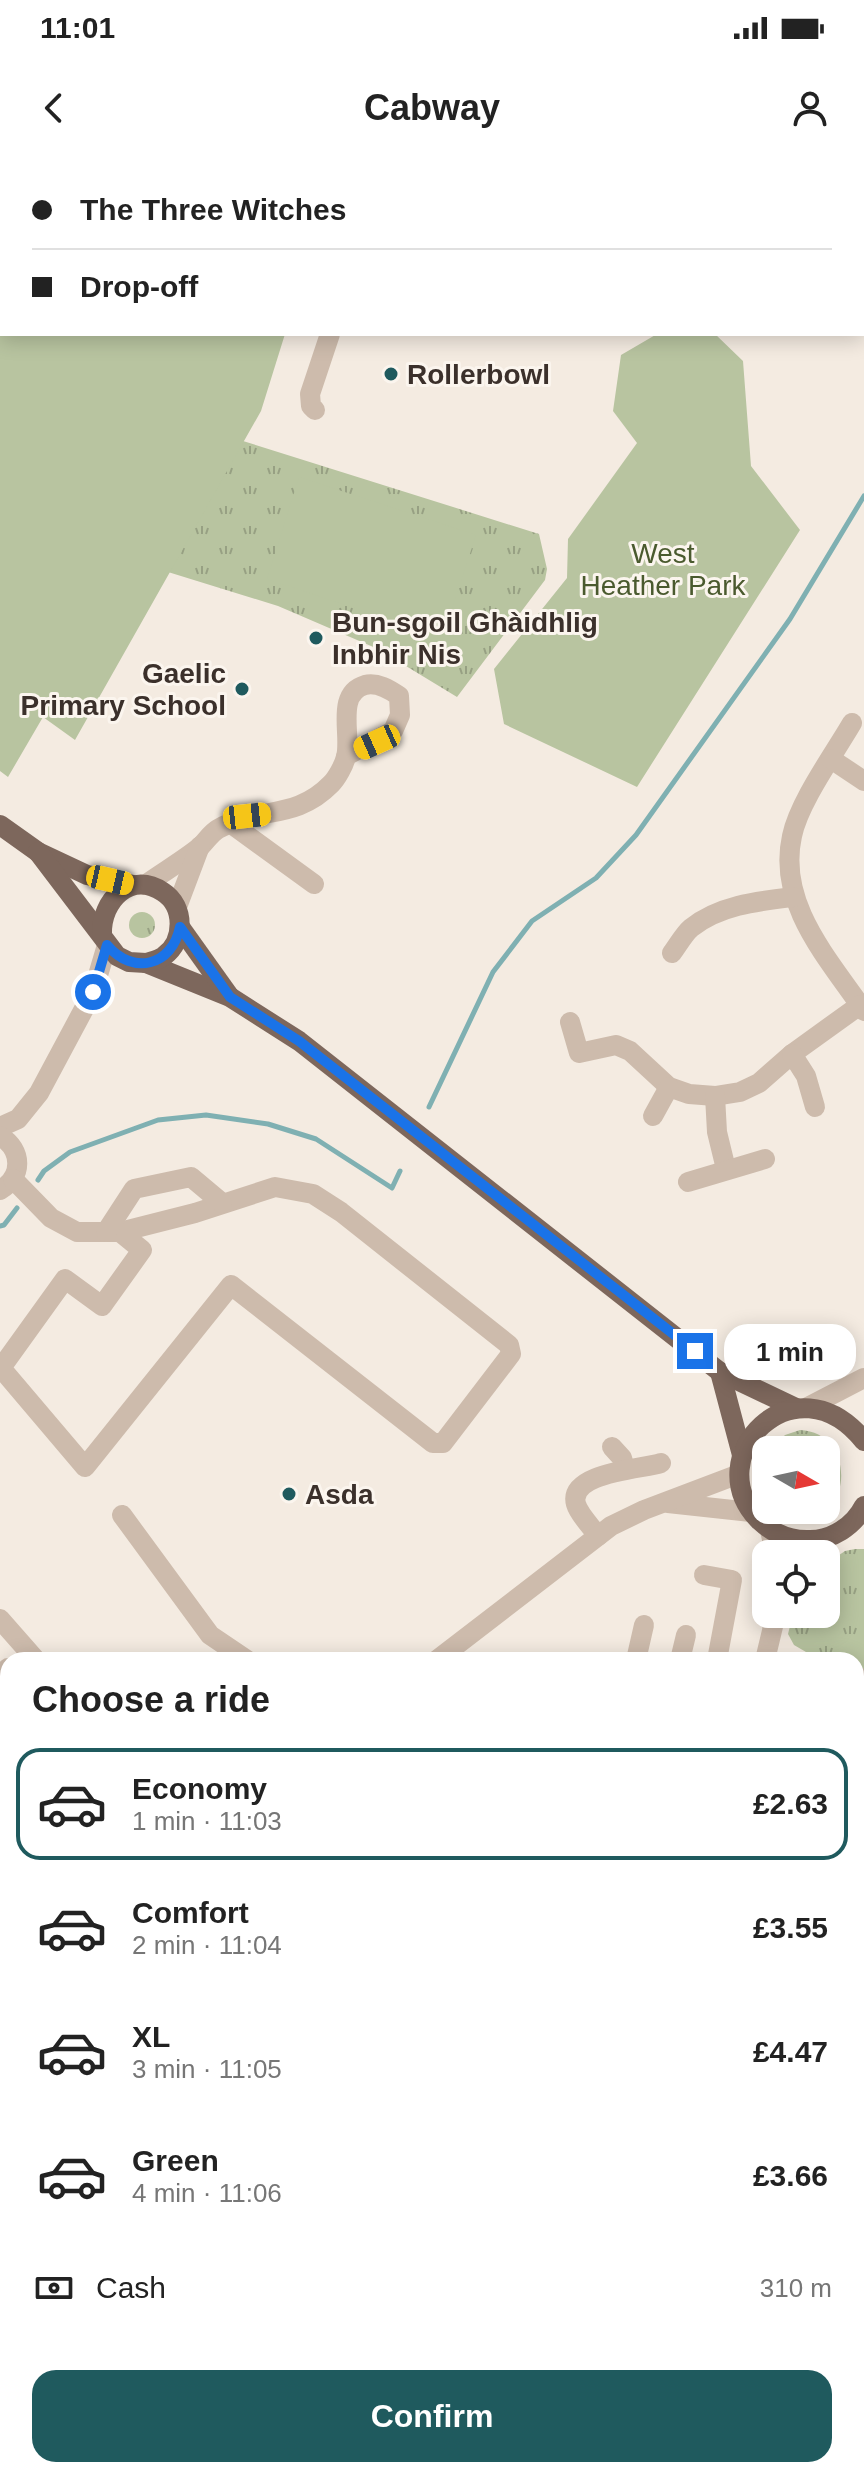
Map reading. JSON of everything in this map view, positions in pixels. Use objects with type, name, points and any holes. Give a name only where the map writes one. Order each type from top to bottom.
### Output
[{"type":"main road","points":[[0,825],[38,852],[87,875],[162,891],[230,997]]},
{"type":"main road","points":[[38,852],[117,956],[230,997],[299,1041],[720,1372],[802,1408],[830,1412],[850,1424],[864,1441]]},
{"type":"main road","points":[[105,939],[102,919],[109,901],[120,890],[139,885]]},
{"type":"main road","points":[[138,963],[162,957],[172,948],[178,917]]},
{"type":"main road","points":[[720,1372],[741,1465],[742,1494],[751,1512],[770,1530],[796,1540]]},
{"type":"main road","points":[[741,1465],[750,1438],[762,1424],[778,1413],[802,1408]]},
{"type":"main road","points":[[823,1540],[856,1527],[864,1506]]},
{"type":"street","points":[[315,410],[311,406],[310,394],[329,336]]},
{"type":"street","points":[[570,1022],[579,1053],[616,1045],[630,1051],[669,1087],[689,1094],[715,1096],[740,1092],[759,1083],[792,1054],[862,1008],[806,925],[793,897],[789,868],[792,835],[804,806],[852,723]]},
{"type":"street","points":[[139,885],[230,823],[247,816],[283,812],[310,801],[334,782],[346,750]]},
{"type":"street","points":[[831,759],[864,781]]},
{"type":"street","points":[[230,823],[314,884]]},
{"type":"street","points":[[178,917],[200,846]]},
{"type":"street","points":[[672,953],[690,928],[720,912],[748,903],[793,897]]},
{"type":"street","points":[[105,939],[93,992],[39,1093],[9,1123],[18,1164],[7,1185],[51,1218],[77,1232],[113,1232],[195,1213],[275,1187],[313,1194],[341,1212],[509,1345],[511,1354],[443,1443],[433,1443],[231,1285],[85,1467],[1,1368],[65,1279],[102,1306],[142,1250],[113,1232]]},
{"type":"street","points":[[93,992],[138,963]]},
{"type":"street","points":[[792,1054],[806,1076],[815,1107]]},
{"type":"street","points":[[653,1116],[669,1087]]},
{"type":"street","points":[[715,1096],[717,1132],[726,1169]]},
{"type":"street","points":[[0,1136],[17,1156]]},
{"type":"street","points":[[688,1182],[765,1159]]},
{"type":"street","points":[[113,1232],[134,1189],[191,1177],[222,1203]]},
{"type":"street","points":[[802,1408],[864,1378]]},
{"type":"street","points":[[612,1447],[622,1458],[625,1468]]},
{"type":"street","points":[[598,1536],[577,1507],[576,1495],[586,1484],[625,1468],[661,1463]]},
{"type":"street","points":[[447,1652],[611,1526],[741,1465]]},
{"type":"street","points":[[665,1502],[751,1512]]},
{"type":"street","points":[[122,1515],[210,1635],[235,1652]]},
{"type":"street","points":[[770,1530],[772,1540]]},
{"type":"street","points":[[704,1575],[732,1580],[718,1652]]},
{"type":"street","points":[[0,1619],[23,1652]]},
{"type":"street","points":[[638,1652],[644,1625]]},
{"type":"street","points":[[769,1652],[774,1628]]},
{"type":"street","points":[[682,1652],[686,1635]]},
{"type":"green space","points":[[0,336],[284,336],[261,411],[75,740],[43,717],[8,777],[0,771]]},
{"type":"green space","name":"West Heather Park","points":[[654,336],[717,336],[743,361],[751,466],[800,530],[637,787],[504,724],[494,669],[567,578],[568,539],[637,443],[613,411],[621,355]]},
{"type":"green space","points":[[243,441],[539,534],[547,569],[545,580],[457,697],[378,649],[278,606],[168,572]]},
{"type":"green space","points":[[299,477],[476,535],[443,637],[267,579]]},
{"type":"green space","points":[[142,912],[152,915],[155,925],[152,935],[142,938],[132,935],[129,925],[132,915]]},
{"type":"green space","points":[[800,1430],[820,1436],[784,1436]]},
{"type":"green space","points":[[864,1549],[864,1652],[806,1652],[794,1645],[788,1634],[790,1628],[840,1628],[840,1554]]},
{"type":"waterway","points":[[429,1107],[493,972],[532,921],[596,878],[636,835],[790,619],[864,496]]},
{"type":"waterway","points":[[38,1180],[44,1171],[70,1152],[158,1120],[206,1115],[268,1124],[316,1139],[392,1188],[400,1171]]},
{"type":"waterway","points":[[0,1226],[17,1208]]},
{"type":"place","name":"Rollerbowl","points":[[391,374]]},
{"type":"place","name":"Bun-sgoil Ghàidhlig Inbhir Nis","points":[[316,638]]},
{"type":"place","name":"Gaelic Primary School","points":[[242,689]]},
{"type":"place","name":"Asda","points":[[289,1494]]},
{"type":"route","points":[[93,992],[107,945],[117,956],[129,962],[146,963],[162,957],[172,948],[180,927],[230,997],[299,1041],[695,1351]]}]
